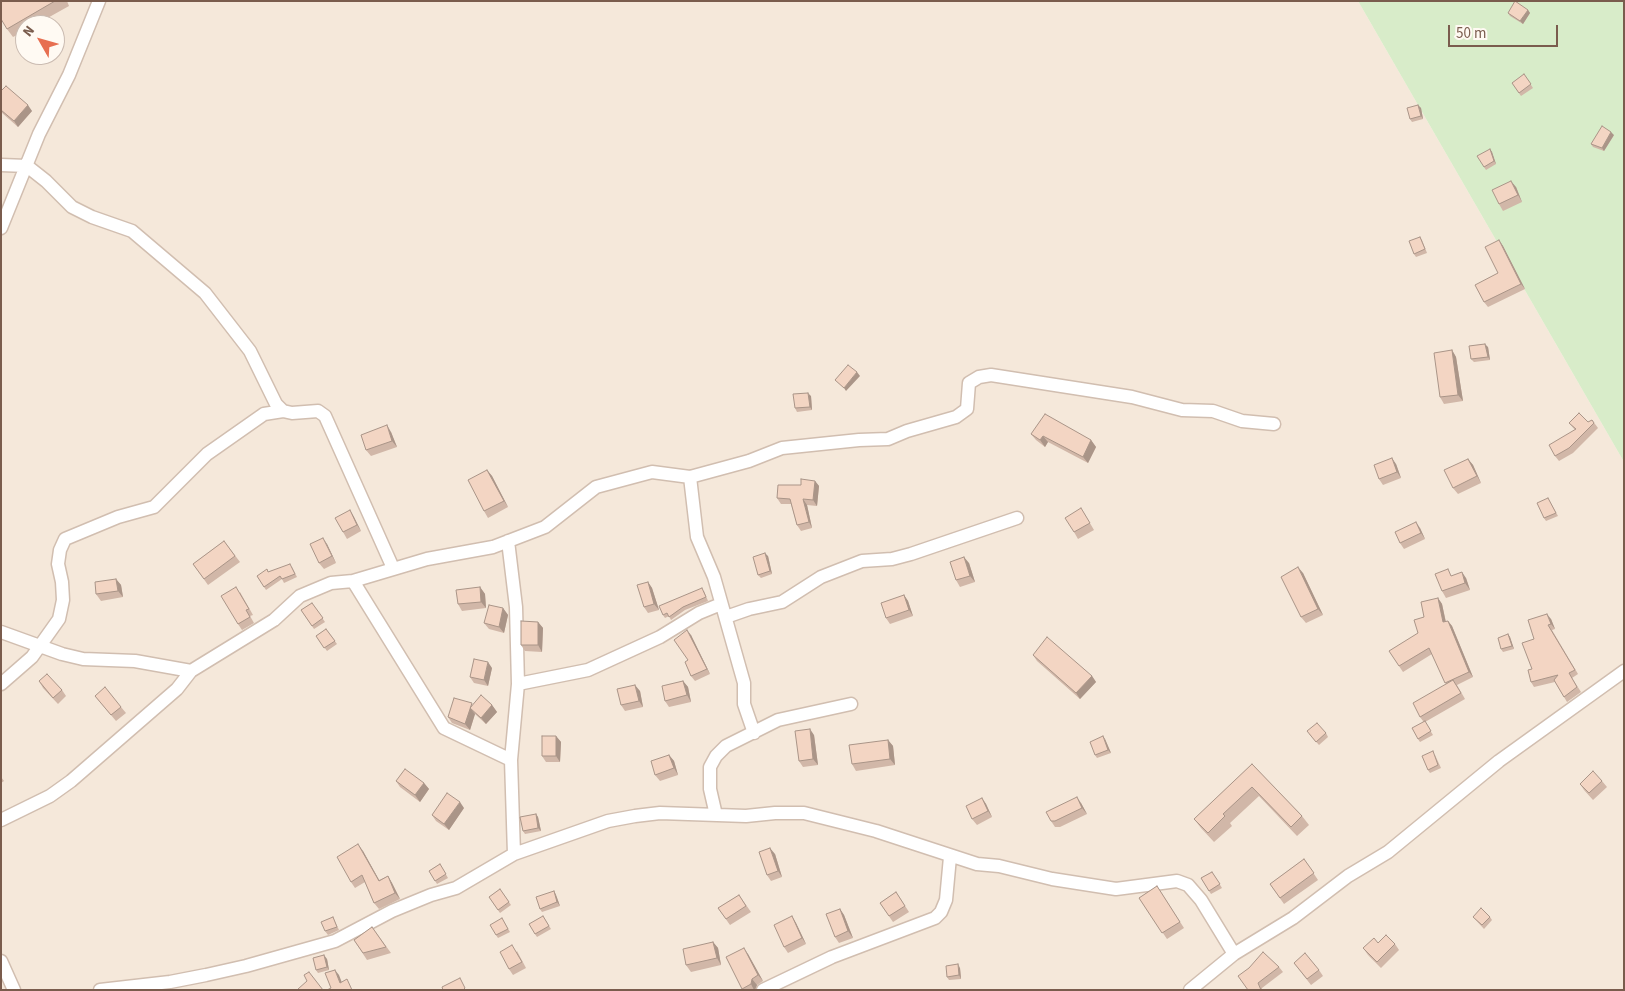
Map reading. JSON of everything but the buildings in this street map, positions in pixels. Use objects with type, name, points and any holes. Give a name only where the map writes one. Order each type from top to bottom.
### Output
[{"type":"street","points":[[1,228],[39,134],[69,75],[99,1]]},
{"type":"street","points":[[1,165],[27,166],[46,181],[72,207],[92,217],[132,232],[205,293],[250,351],[276,404],[283,411]]},
{"type":"street","points":[[1,820],[50,796],[70,781],[176,689],[191,671],[274,620],[300,596],[331,583],[352,582],[392,568],[493,547],[545,527],[596,486],[652,472],[690,477],[749,461],[782,448],[888,439],[923,426],[956,417],[967,409],[970,383],[979,377],[991,375],[1132,397],[1182,410],[1213,411],[1242,420],[1274,424]]},
{"type":"street","points":[[1,684],[40,647],[59,619],[63,600],[58,564],[60,550],[65,539],[118,518],[154,507],[207,454],[264,414],[283,411],[292,413],[318,410],[325,416],[331,425],[392,568]]},
{"type":"street","points":[[690,477],[696,537],[714,577],[726,617],[744,683],[744,704],[754,733]]},
{"type":"street","points":[[726,617],[749,609],[782,602],[821,577],[862,561],[892,559],[911,554],[1017,518]]},
{"type":"street","points":[[508,541],[516,607],[518,684],[511,760],[514,854]]},
{"type":"street","points":[[352,582],[444,728],[511,760]]},
{"type":"street","points":[[518,684],[588,670],[660,637],[699,613],[721,604]]},
{"type":"street","points":[[1,632],[40,647],[84,659],[135,661],[191,671]]},
{"type":"street","points":[[1190,990],[1234,954],[1293,918],[1348,876],[1388,852],[1499,761],[1624,672]]},
{"type":"street","points":[[716,815],[710,789],[710,767],[716,756],[726,746],[778,720],[851,704]]},
{"type":"street","points":[[100,990],[170,982],[206,975],[335,941],[392,911],[431,894],[456,888],[514,854],[608,821],[660,813],[716,815],[804,813],[876,831],[950,857],[1052,879],[1116,890],[1178,881],[1188,885],[1201,900],[1234,954]]},
{"type":"street","points":[[763,990],[832,957],[935,918],[941,912],[946,900],[950,857]]},
{"type":"street","points":[[1,961],[14,990]]},
{"type":"shaded area","points":[[1,1],[1358,1],[1624,462],[1624,990],[1,990]]},
{"type":"green space","points":[[1358,1],[1624,1],[1624,462]]}]
